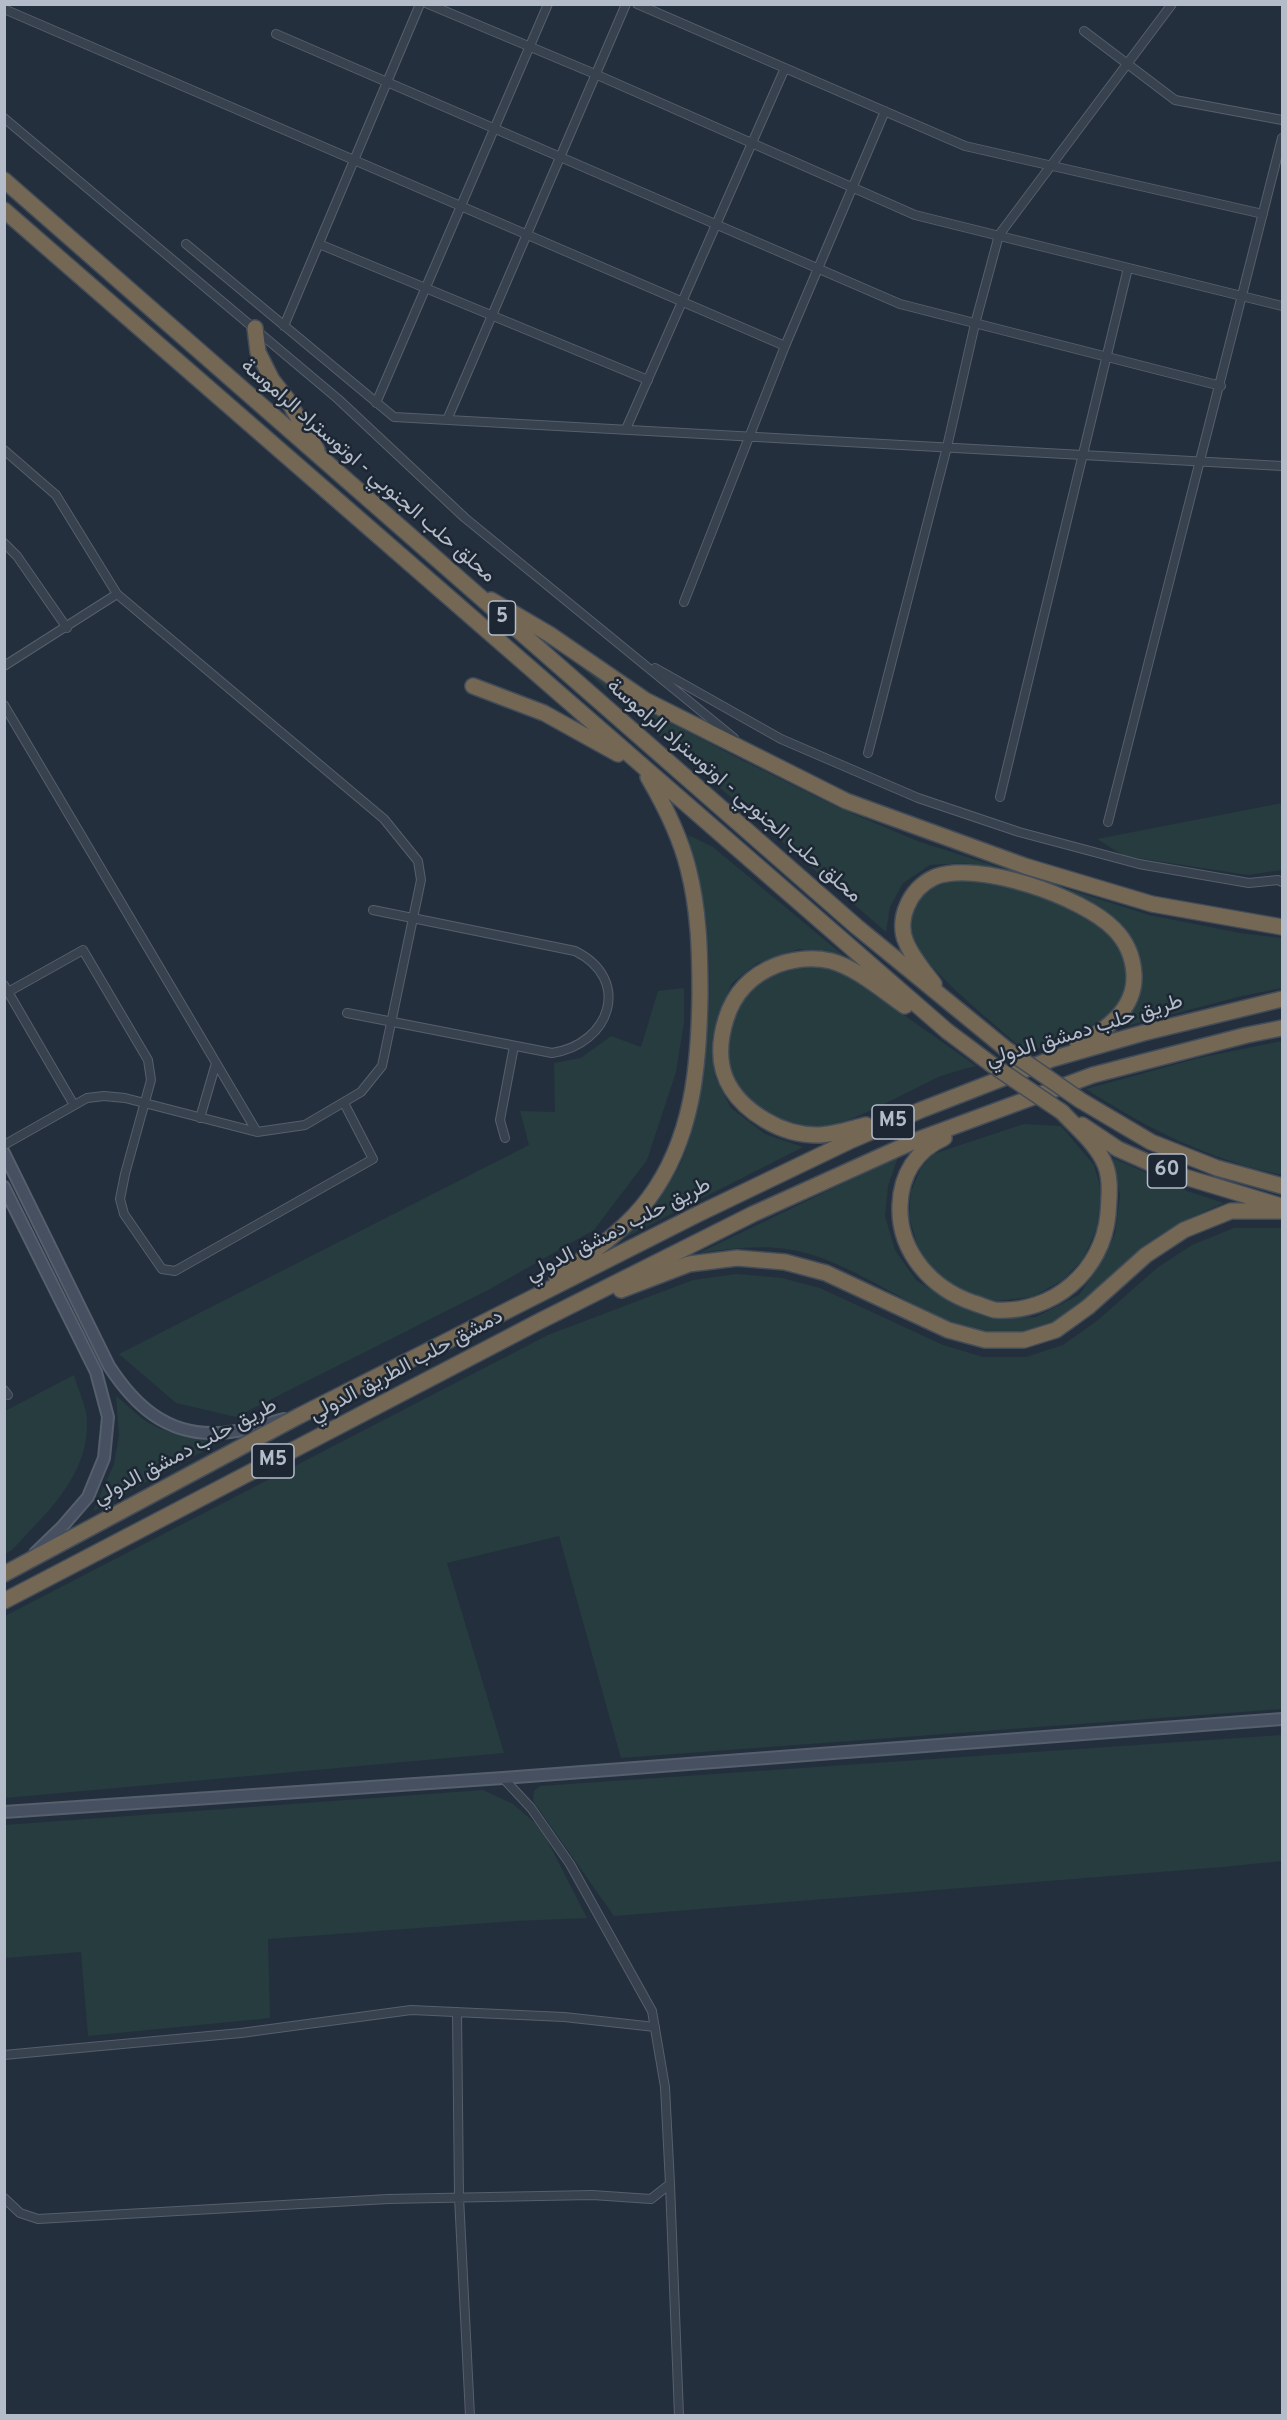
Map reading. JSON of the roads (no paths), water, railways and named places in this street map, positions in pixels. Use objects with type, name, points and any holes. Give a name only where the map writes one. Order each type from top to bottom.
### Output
[{"type":"highway","name":"محلق حلب الجنوبي - اوتوستراد الراموسة","points":[[4,180],[459,581],[857,927],[965,1017],[1006,1049],[1080,1100],[1151,1142],[1217,1168],[1282,1186]]},
{"type":"highway","name":"محلق حلب الجنوبي - اوتوستراد الراموسة","points":[[4,210],[947,1032],[1062,1112]]},
{"type":"highway","points":[[255,328],[258,352],[272,380],[287,399],[325,463]]},
{"type":"highway","points":[[459,581],[549,634],[645,700],[846,801],[1025,867],[1152,904],[1282,927]]},
{"type":"highway","points":[[473,687],[544,713],[643,768],[669,814],[680,843],[699,924],[700,1028],[695,1082],[689,1114],[679,1145],[649,1199],[626,1224],[525,1302]]},
{"type":"highway","points":[[965,1017],[936,986],[905,941],[904,914],[917,890],[936,877],[963,873],[984,875],[1028,885],[1070,899],[1099,916],[1124,940],[1130,954],[1134,981],[1132,992],[1123,1010],[1106,1029],[1052,1059]]},
{"type":"highway","points":[[921,1110],[833,1134],[803,1134],[771,1124],[738,1100],[723,1074],[719,1050],[728,1011],[741,988],[769,968],[800,959],[815,959],[832,961],[845,967],[947,1032]]},
{"type":"highway","name":"طريق حلب دمشق الدولي","points":[[4,1574],[299,1416],[698,1214],[852,1140],[921,1110],[1052,1059],[1143,1033],[1282,999]]},
{"type":"highway","name":"طريق حلب دمشق الدولي","points":[[542,1320],[753,1214],[917,1140],[1093,1075],[1282,1028]]},
{"type":"highway","points":[[1012,1106],[931,1144],[910,1164],[900,1189],[899,1216],[907,1247],[925,1275],[956,1297],[994,1310],[1034,1306],[1071,1287],[1092,1264],[1106,1232],[1110,1192],[1104,1161],[1062,1112]]},
{"type":"highway","name":"60","points":[[1062,1112],[1118,1149],[1172,1173],[1282,1209]]},
{"type":"highway","points":[[542,1320],[689,1264],[737,1258],[785,1262],[826,1272],[948,1330],[985,1340],[1024,1340],[1056,1330],[1088,1307],[1146,1255],[1184,1230],[1231,1212],[1282,1209]]},
{"type":"highway","name":"دمشق حلب الطريق الدولي","points":[[4,1601],[542,1320]]},
{"type":"main road","points":[[4,1153],[115,1375],[130,1396],[156,1418],[187,1431],[218,1434],[299,1416]]},
{"type":"main road","points":[[4,1187],[96,1372],[108,1417],[104,1458],[88,1497],[62,1527],[21,1566]]},
{"type":"main road","points":[[98,1384],[115,1375]]},
{"type":"main road","points":[[4,1812],[503,1778],[1282,1719]]},
{"type":"street","points":[[284,326],[420,4]]},
{"type":"street","points":[[428,4],[595,74],[915,215],[1282,306]]},
{"type":"street","points":[[376,403],[548,4]]},
{"type":"street","points":[[447,420],[626,4]]},
{"type":"street","points":[[638,4],[965,146],[1263,214]]},
{"type":"street","points":[[868,753],[999,235],[1172,4]]},
{"type":"street","points":[[4,9],[785,346]]},
{"type":"street","points":[[1084,32],[1175,100],[1282,120]]},
{"type":"street","points":[[276,34],[900,304],[1220,386]]},
{"type":"street","points":[[626,429],[785,68]]},
{"type":"street","points":[[684,602],[748,436],[885,111]]},
{"type":"street","points":[[4,118],[338,399],[465,518],[758,758]]},
{"type":"street","points":[[1108,822],[1282,138]]},
{"type":"street","points":[[186,244],[394,417],[1282,466]]},
{"type":"street","points":[[319,244],[648,380]]},
{"type":"street","points":[[1000,797],[1128,268]]},
{"type":"street","points":[[4,1145],[87,1098],[104,1096],[144,1104],[257,1132],[305,1125],[344,1103],[361,1092],[382,1066],[421,880],[418,861],[384,819],[117,594],[56,495],[6,454]]},
{"type":"street","points":[[4,543],[17,556],[67,628]]},
{"type":"street","points":[[4,666],[67,628],[117,594]]},
{"type":"street","points":[[636,658],[781,739],[918,798],[1019,832],[1139,864],[1249,884],[1278,880],[1282,882]]},
{"type":"street","points":[[4,705],[257,1132]]},
{"type":"street","points":[[347,1013],[552,1053],[571,1049],[589,1039],[607,1010],[608,991],[602,973],[580,953],[566,948],[373,910]]},
{"type":"street","points":[[74,1105],[6,988],[83,950],[148,1060],[151,1080],[120,1199],[124,1214],[148,1252],[162,1269],[175,1271],[373,1159],[344,1103]]},
{"type":"street","points":[[506,1138],[500,1120],[514,1046]]},
{"type":"street","points":[[200,1118],[216,1063]]},
{"type":"street","points":[[503,1778],[531,1808],[570,1864],[652,2011],[665,2087],[679,2415]]},
{"type":"street","points":[[4,2055],[241,2033],[411,2010],[564,2017],[655,2027]]},
{"type":"street","points":[[457,2012],[459,2197],[470,2415]]},
{"type":"street","points":[[4,2198],[20,2213],[38,2219],[388,2199],[592,2195],[651,2199],[670,2184]]}]
